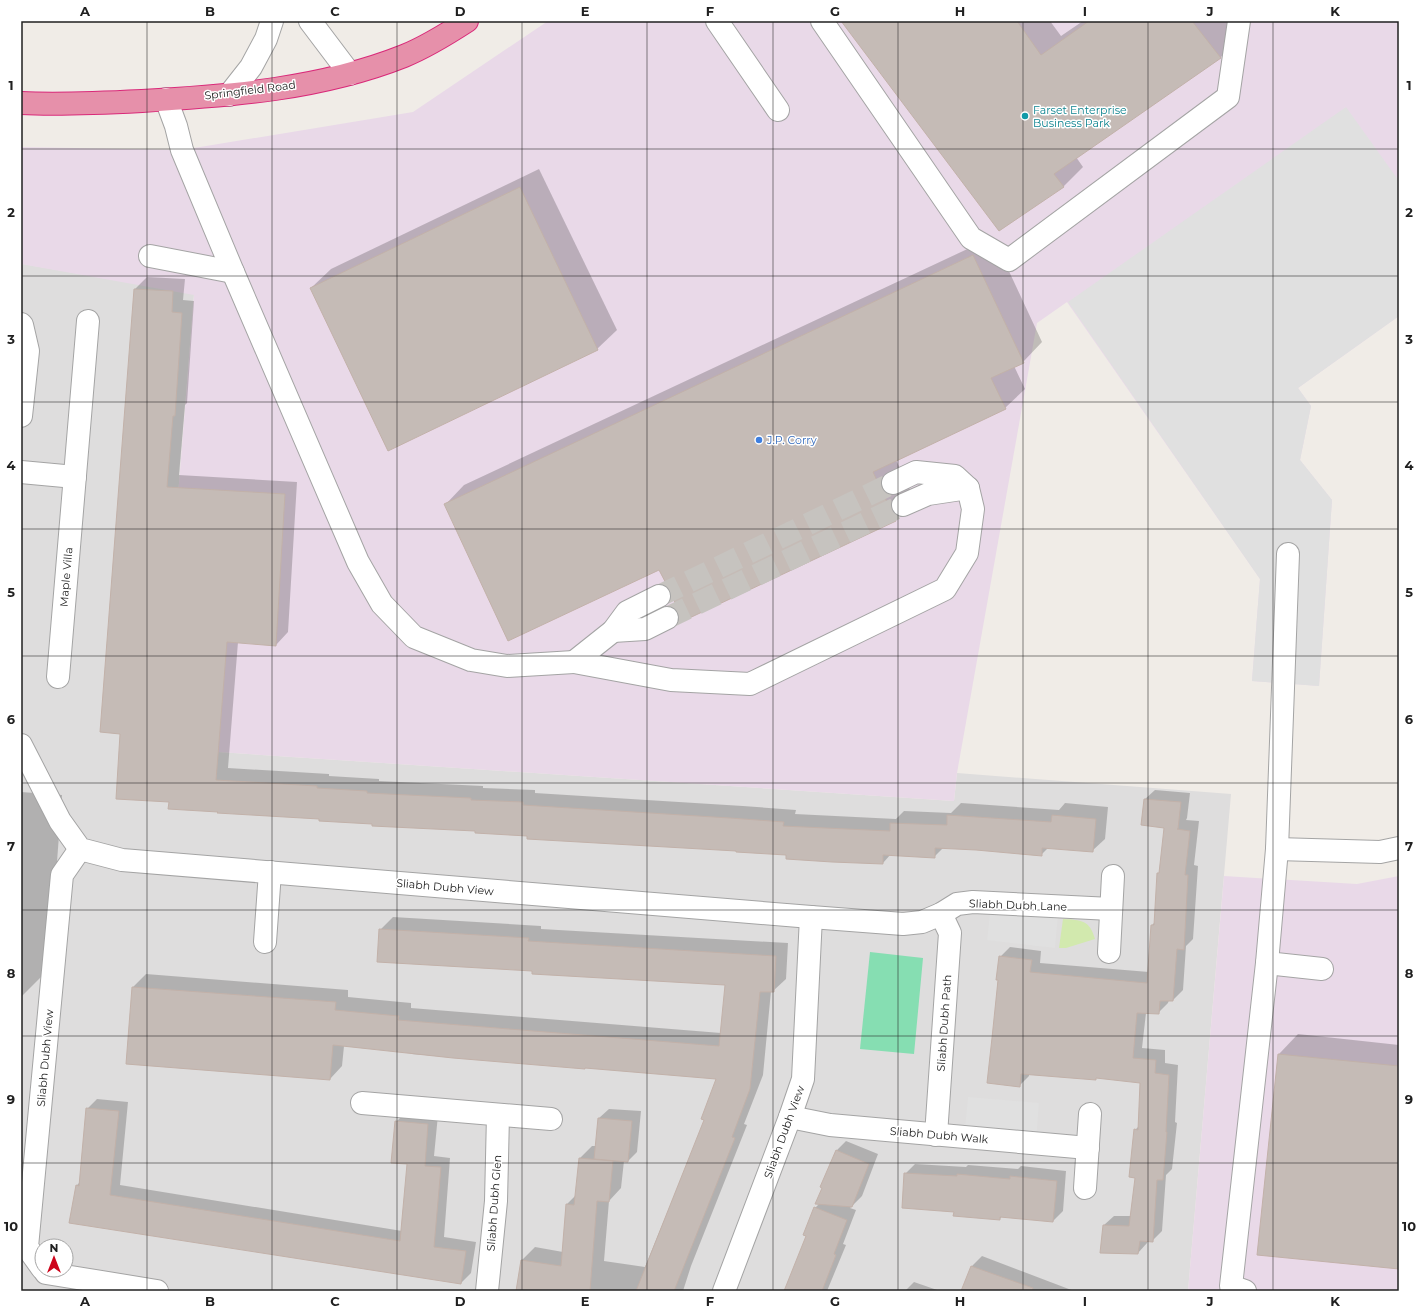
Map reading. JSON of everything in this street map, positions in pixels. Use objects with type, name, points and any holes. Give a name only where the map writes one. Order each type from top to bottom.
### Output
[{"type":"highway","name":"Springfield Road","points":[[21,104],[166,100],[228,95],[276,88],[350,74],[405,56],[430,44],[467,21]]},
{"type":"street","points":[[228,95],[251,67],[266,39],[272,21]]},
{"type":"street","points":[[310,21],[350,74]]},
{"type":"street","points":[[718,21],[778,110]]},
{"type":"street","points":[[822,21],[971,238],[1009,260],[1228,96],[1239,21]]},
{"type":"street","points":[[166,100],[176,126],[182,150],[358,562],[382,604],[414,637],[471,660],[507,666],[574,662],[671,680],[750,684],[945,589],[967,553],[973,509],[968,488],[955,476],[916,472],[893,483]]},
{"type":"street","points":[[150,256],[233,272]]},
{"type":"street","name":"Maple Villa","points":[[58,677],[88,321]]},
{"type":"street","points":[[21,324],[28,351],[21,416]]},
{"type":"street","points":[[21,472],[75,477]]},
{"type":"street","points":[[903,505],[928,494],[968,488]]},
{"type":"street","points":[[1244,1291],[1231,1286],[1267,963],[1277,849],[1288,554]]},
{"type":"street","points":[[574,662],[613,631],[627,612],[659,596]]},
{"type":"street","points":[[613,631],[646,628],[667,618]]},
{"type":"street","points":[[21,745],[60,822],[80,849]]},
{"type":"street","points":[[1277,849],[1380,852],[1399,848]]},
{"type":"street","name":"Sliabh Dubh View","points":[[34,1257],[27,1248],[62,875],[80,849],[122,860],[882,922]]},
{"type":"street","points":[[265,942],[270,872]]},
{"type":"street","points":[[1109,952],[1113,876]]},
{"type":"street","name":"Sliabh Dubh Lane","points":[[882,922],[903,924],[922,922],[941,914],[957,904],[973,902],[1111,909]]},
{"type":"street","name":"Sliabh Dubh Path","points":[[936,1135],[950,933],[941,914]]},
{"type":"street","name":"Sliabh Dubh View","points":[[724,1291],[803,1079],[811,917]]},
{"type":"street","points":[[1267,963],[1322,970]]},
{"type":"street","points":[[362,1103],[551,1120]]},
{"type":"street","points":[[1085,1188],[1090,1114]]},
{"type":"street","name":"Sliabh Dubh Glen","points":[[486,1291],[496,1201],[498,1115]]},
{"type":"street","name":"Sliabh Dubh Walk","points":[[790,1116],[830,1125],[1088,1148]]},
{"type":"street","name":"Sliabh Dubh View","points":[[74,1278],[157,1291]]},
{"type":"shaded area","points":[[548,21],[1399,21],[1399,316],[1298,388],[1311,406],[1300,460],[1332,500],[1319,686],[1252,681],[1260,579],[1067,302],[1037,323],[957,773],[954,801],[158,748],[194,295],[21,264],[21,147],[182,150],[413,112]]},
{"type":"shaded area","points":[[1346,107],[1399,181],[1399,316],[1298,388],[1311,406],[1300,460],[1332,500],[1319,686],[1252,681],[1260,579],[1068,302]]},
{"type":"shaded area","points":[[23,264],[194,294],[158,748],[954,801],[957,773],[1231,794],[1188,1291],[21,1291],[21,269]]},
{"type":"shaded area","points":[[1224,876],[1357,884],[1399,876],[1399,1291],[1188,1291]]},
{"type":"shaded area","points":[[991,903],[1059,906],[1055,948],[987,940]]},
{"type":"shaded area","points":[[968,1097],[1039,1103],[1036,1144],[964,1137]]},
{"type":"green space","points":[[1063,919],[1084,922],[1090,928],[1095,939],[1066,948],[1059,948]]},
{"type":"green space","points":[[870,952],[923,958],[914,1054],[860,1049]]},
{"type":"building","name":"Farset Enterprise Business Park","points":[[841,21],[1017,21],[1041,55],[1089,21],[1192,21],[1221,58],[1054,174],[1064,187],[999,231]]},
{"type":"building","points":[[520,187],[598,350],[388,451],[310,288]]},
{"type":"building","name":"J.P. Corry","points":[[973,255],[1024,363],[991,378],[1006,409],[873,472],[896,521],[683,621],[659,570],[508,641],[444,504]]},
{"type":"building","points":[[134,289],[173,291],[172,312],[182,313],[175,416],[173,416],[167,487],[285,494],[276,646],[227,642],[216,780],[317,786],[317,788],[367,791],[367,793],[523,802],[523,805],[784,822],[783,826],[890,831],[890,823],[947,825],[947,815],[1051,822],[1052,815],[1096,819],[1093,852],[1042,848],[1042,856],[935,848],[935,858],[883,855],[883,864],[832,862],[786,859],[786,855],[736,851],[527,839],[527,836],[475,833],[475,831],[372,826],[372,824],[319,821],[319,819],[168,809],[169,802],[116,799],[120,734],[100,732]]},
{"type":"building","points":[[1144,799],[1181,802],[1177,829],[1190,831],[1185,875],[1188,875],[1184,950],[1177,949],[1173,1001],[1160,1001],[1159,1014],[1137,1013],[1133,1058],[1156,1060],[1155,1073],[1169,1075],[1167,1132],[1163,1180],[1157,1180],[1153,1242],[1140,1241],[1138,1254],[1100,1253],[1103,1225],[1129,1226],[1135,1178],[1129,1177],[1134,1129],[1138,1130],[1140,1083],[1096,1078],[1096,1080],[1021,1074],[1020,1087],[987,1083],[998,980],[996,980],[999,956],[1032,960],[1030,972],[1147,983],[1151,925],[1154,925],[1157,873],[1159,873],[1164,828],[1141,825]]},
{"type":"building","points":[[379,929],[529,938],[528,941],[776,956],[774,992],[760,992],[750,1089],[732,1137],[735,1138],[674,1291],[636,1291],[704,1120],[701,1119],[716,1079],[453,1058],[333,1045],[330,1080],[126,1064],[132,987],[336,1002],[335,1010],[399,1016],[398,1020],[719,1046],[725,985],[532,974],[532,971],[377,962]]},
{"type":"building","points":[[1278,1054],[1399,1066],[1399,1269],[1257,1255]]},
{"type":"building","points":[[86,1108],[119,1111],[110,1195],[400,1241],[407,1164],[391,1163],[395,1121],[428,1124],[425,1166],[441,1167],[434,1247],[466,1251],[461,1284],[69,1223],[76,1185],[79,1186]]},
{"type":"building","points":[[598,1118],[632,1121],[628,1162],[594,1159]]},
{"type":"building","points":[[836,1150],[869,1164],[852,1207],[815,1204],[822,1188],[820,1187]]},
{"type":"building","points":[[579,1158],[613,1161],[609,1202],[597,1201],[590,1291],[516,1291],[521,1260],[561,1266],[566,1204],[574,1205]]},
{"type":"building","points":[[904,1173],[957,1176],[957,1174],[1010,1179],[1010,1176],[1057,1181],[1053,1222],[1000,1217],[1000,1220],[953,1216],[954,1212],[902,1208]]},
{"type":"building","points":[[814,1207],[847,1220],[834,1254],[836,1255],[822,1291],[784,1291],[806,1236],[803,1235]]},
{"type":"building","points":[[971,1266],[1033,1288],[1032,1291],[961,1291]]},
{"type":"tunnel","points":[[659,596],[893,483]]},
{"type":"tunnel","points":[[667,618],[903,505]]},
{"type":"place","name":"Farset Enterprise Business Park","points":[[1025,116]]},
{"type":"place","name":"J.P. Corry","points":[[759,440]]}]
